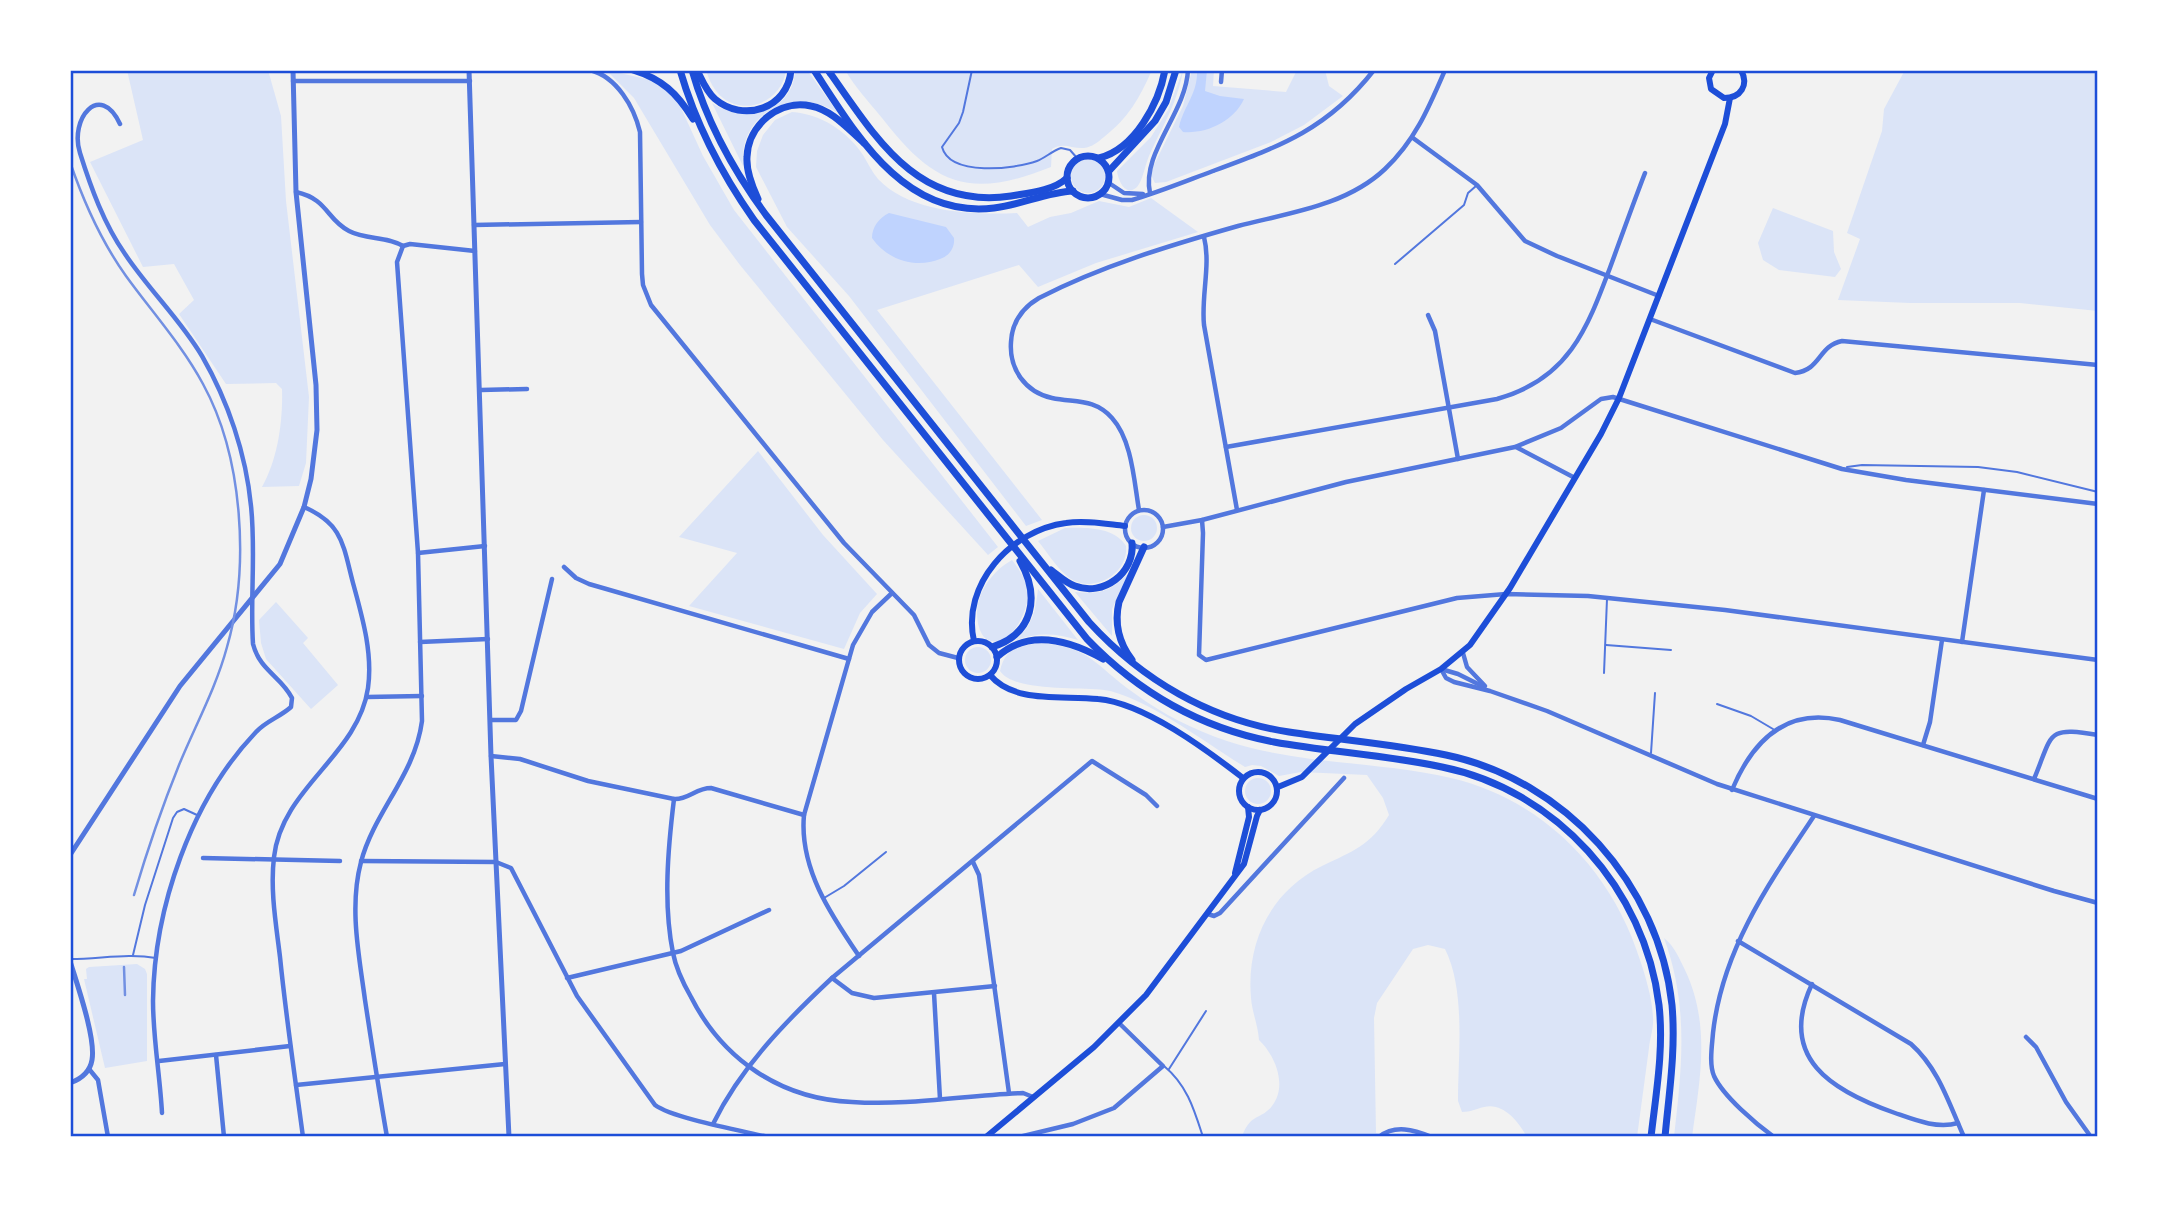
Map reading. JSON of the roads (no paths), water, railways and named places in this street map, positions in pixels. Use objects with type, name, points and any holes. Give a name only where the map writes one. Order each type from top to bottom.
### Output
[{"type":"main road","points":[[633,70],[668,86],[685,107],[731,187],[754,220],[1087,639],[1113,665],[1151,694],[1218,727],[1272,741],[1460,771],[1519,795],[1557,820],[1582,843],[1615,886],[1637,928],[1651,965],[1661,1029],[1660,1064],[1651,1137]]},
{"type":"main road","points":[[680,70],[705,138]]},
{"type":"main road","points":[[695,70],[715,99],[738,111],[750,111],[764,109],[774,103],[786,88],[791,70]]},
{"type":"main road","points":[[695,70],[701,99],[723,148],[766,215],[1089,622],[1116,651],[1182,697],[1231,718],[1288,732],[1463,759],[1526,784],[1563,810],[1609,855],[1642,905],[1668,979],[1674,1027],[1672,1078],[1665,1137]]},
{"type":"main road","points":[[814,70],[864,143]]},
{"type":"main road","points":[[1100,158],[1118,149],[1144,122],[1155,103],[1165,70]]},
{"type":"main road","points":[[1109,171],[1155,121],[1166,102],[1176,70]]},
{"type":"main road","points":[[829,71],[884,146],[902,165],[942,190],[960,195],[1006,197],[1053,187],[1067,178]]},
{"type":"main road","points":[[1712,72],[1709,84],[1714,93],[1730,98],[1743,89],[1743,71]]},
{"type":"main road","points":[[1278,787],[1302,778],[1355,724],[1463,653],[1506,594],[1619,398],[1724,124],[1730,98]]},
{"type":"main road","points":[[766,215],[748,174],[749,142],[765,118],[785,107],[809,106],[836,118],[903,183],[943,204],[979,209],[1019,204],[1073,191]]},
{"type":"main road","points":[[1091,155],[1100,158],[1109,171],[1109,183],[1100,194],[1086,198],[1073,191],[1067,178],[1068,169],[1077,158],[1091,155]]},
{"type":"main road","points":[[974,641],[971,622],[975,596],[982,580],[999,559],[1018,543],[1051,526],[1077,522],[1125,526]]},
{"type":"main road","points":[[992,647],[1007,641],[1020,630],[1026,622],[1032,601],[1029,579],[1003,533]]},
{"type":"main road","points":[[1041,562],[1073,586],[1083,589],[1101,587],[1119,578],[1126,569],[1132,554],[1132,543]]},
{"type":"main road","points":[[1139,669],[1123,644],[1116,622],[1119,602],[1144,547]]},
{"type":"main road","points":[[997,657],[1020,644],[1044,639],[1072,643],[1113,665]]},
{"type":"main road","points":[[974,641],[992,647],[997,657],[990,675],[977,679],[968,677],[962,671],[958,659],[961,649],[974,641]]},
{"type":"main road","points":[[990,675],[1003,687],[1019,694],[1101,699],[1129,706],[1198,744],[1243,778]]},
{"type":"main road","points":[[986,1137],[1119,1023],[1146,995],[1208,914],[1246,860],[1256,816],[1274,803],[1278,787],[1271,776],[1260,772],[1248,774],[1243,778],[1239,791],[1250,814],[1231,881]]},
{"type":"main road","points":[[1248,807],[1261,810]]},
{"type":"street","points":[[70,855],[180,686],[284,558],[304,507],[311,479],[317,430],[316,385],[296,192],[293,70]]},
{"type":"street","points":[[469,70],[491,756],[509,1137]]},
{"type":"street","points":[[590,70],[607,78],[627,101],[637,120],[640,132],[643,285],[651,305],[844,543],[917,619],[929,645],[939,653],[958,659]]},
{"type":"street","points":[[1150,193],[1150,167],[1182,100],[1188,70]]},
{"type":"street","points":[[1221,82],[1222,70]]},
{"type":"street","points":[[1100,194],[1127,200],[1256,155],[1302,134],[1342,107],[1374,70]]},
{"type":"street","points":[[1139,510],[1130,460],[1121,430],[1103,409],[1083,400],[1051,398],[1021,380],[1010,349],[1013,327],[1019,316],[1031,303],[1054,290],[1097,272],[1204,237],[1342,197],[1383,171],[1413,138],[1445,70]]},
{"type":"street","points":[[1702,70],[1712,72]]},
{"type":"street","points":[[293,81],[470,81]]},
{"type":"street","points":[[120,124],[113,110],[103,105],[95,105],[88,110],[76,131],[78,146],[94,194],[118,243],[192,339],[218,386],[229,414],[246,476],[251,507],[253,644],[259,661],[286,688],[292,698],[290,707],[268,721],[243,746],[197,816],[168,900],[156,958],[153,1012],[162,1113]]},
{"type":"street","points":[[1413,138],[1476,185],[1525,241],[1659,296]]},
{"type":"street","points":[[1226,447],[1449,408],[1514,394],[1537,383],[1564,360],[1582,337],[1645,173]]},
{"type":"street","points":[[1109,183],[1124,193],[1150,193]]},
{"type":"street","points":[[296,192],[321,203],[340,225],[349,231],[403,246],[410,244],[475,251]]},
{"type":"street","points":[[474,225],[640,222]]},
{"type":"street","points":[[1204,237],[1204,325],[1237,510]]},
{"type":"street","points":[[387,1137],[357,944],[356,901],[361,861],[417,750],[422,722],[418,554],[397,262],[403,246]]},
{"type":"street","points":[[1428,315],[1435,331],[1458,459]]},
{"type":"street","points":[[1650,319],[1789,372],[1807,371],[1822,353],[1836,342],[1852,341],[2098,365]]},
{"type":"street","points":[[481,390],[527,389]]},
{"type":"street","points":[[1163,527],[1202,520],[1346,482],[1515,447],[1561,428],[1607,397],[1619,398],[1842,469],[1895,479],[2098,504]]},
{"type":"street","points":[[1515,447],[1575,478]]},
{"type":"street","points":[[1962,642],[1984,490]]},
{"type":"street","points":[[303,1137],[274,906],[274,861],[279,834],[293,805],[349,738],[366,697],[369,673],[367,643],[343,546],[332,524],[304,507]]},
{"type":"street","points":[[1139,510],[1155,513],[1163,527],[1163,533],[1156,543],[1144,547],[1132,543],[1125,526],[1130,516],[1139,510]]},
{"type":"street","points":[[1202,520],[1199,650],[1202,659],[1212,659],[1457,598],[1506,594],[1607,598],[1725,610],[2098,660]]},
{"type":"street","points":[[418,554],[486,546]]},
{"type":"street","points":[[564,567],[576,578],[589,584],[849,659]]},
{"type":"street","points":[[491,720],[516,720],[521,711],[552,579]]},
{"type":"street","points":[[859,956],[823,898],[805,845],[804,816],[853,645],[864,622],[892,593]]},
{"type":"street","points":[[420,642],[488,639]]},
{"type":"street","points":[[1923,745],[1930,722],[1941,640]]},
{"type":"street","points":[[1463,653],[1467,667],[1490,691]]},
{"type":"street","points":[[1441,669],[1458,674],[1490,691]]},
{"type":"street","points":[[1441,669],[1450,680],[1547,711],[1732,790],[2098,903]]},
{"type":"street","points":[[366,697],[422,696]]},
{"type":"street","points":[[1732,790],[1749,758],[1775,730],[1803,717],[1825,717],[2098,799]]},
{"type":"street","points":[[2034,779],[2051,740],[2057,733],[2068,730],[2098,735]]},
{"type":"street","points":[[491,756],[520,759],[588,781],[674,799],[684,799],[699,789],[711,788],[804,816]]},
{"type":"street","points":[[713,1124],[749,1067],[780,1030],[832,978],[1092,761],[1146,795],[1157,806]]},
{"type":"street","points":[[1208,914],[1214,916],[1220,913],[1344,778]]},
{"type":"street","points":[[674,799],[668,852],[673,953],[684,985],[708,1027],[726,1049],[749,1067],[783,1085],[832,1100],[871,1103],[1009,1093],[1023,1093],[1034,1098]]},
{"type":"street","points":[[1774,1137],[1757,1124],[1713,1074],[1712,1055],[1719,997],[1738,941],[1764,893],[1814,816]]},
{"type":"street","points":[[203,858],[340,861]]},
{"type":"street","points":[[361,861],[496,862],[511,868],[585,1010],[655,1105],[713,1124],[768,1137]]},
{"type":"street","points":[[973,862],[979,875],[1009,1093]]},
{"type":"street","points":[[567,978],[673,953],[769,910]]},
{"type":"street","points":[[1738,941],[1895,1034],[1922,1054],[1938,1076],[1964,1137]]},
{"type":"street","points":[[70,960],[90,1035],[92,1058],[89,1069],[82,1077],[70,1083]]},
{"type":"street","points":[[832,978],[845,989],[863,997],[874,998],[995,986]]},
{"type":"street","points":[[1812,984],[1803,1006],[1800,1027],[1803,1045],[1821,1074],[1844,1091],[1892,1112],[1938,1125],[1958,1123]]},
{"type":"street","points":[[934,993],[940,1099]]},
{"type":"street","points":[[1019,1137],[1073,1124],[1114,1108],[1166,1068],[1119,1023]]},
{"type":"street","points":[[2026,1037],[2036,1047],[2066,1102],[2091,1137]]},
{"type":"street","points":[[159,1060],[290,1046]]},
{"type":"street","points":[[216,1055],[224,1137]]},
{"type":"street","points":[[296,1085],[505,1064]]},
{"type":"street","points":[[89,1069],[99,1080],[108,1137]]},
{"type":"street","points":[[1379,1137],[1395,1129],[1407,1129],[1432,1137]]},
{"type":"lane","points":[[972,70],[970,87],[959,123],[942,147],[947,157],[964,165],[993,169],[1037,161],[1060,148],[1070,150],[1077,158]]},
{"type":"lane","points":[[1395,264],[1464,205],[1468,193],[1476,185]]},
{"type":"lane","points":[[1842,469],[1862,465],[1969,466],[2017,472],[2098,492]]},
{"type":"lane","points":[[1604,673],[1607,598]]},
{"type":"lane","points":[[1605,645],[1671,650]]},
{"type":"lane","points":[[1650,757],[1655,693]]},
{"type":"lane","points":[[1717,704],[1751,716],[1775,730]]},
{"type":"lane","points":[[133,955],[145,905],[173,818],[184,808],[197,816]]},
{"type":"lane","points":[[823,898],[844,886],[886,852]]},
{"type":"lane","points":[[70,960],[133,955],[156,958]]},
{"type":"lane","points":[[1203,1137],[1184,1088],[1177,1077],[1166,1068],[1206,1011]]},
{"type":"water","points":[[1197,70],[1207,70],[1205,91],[1244,99],[1227,120],[1201,131],[1183,132],[1179,127],[1193,93]]},
{"type":"water","points":[[889,213],[946,227],[954,238],[951,251],[931,262],[912,263],[894,257],[878,246],[872,238],[877,223]]},
{"type":"railway","points":[[70,162],[87,207],[109,249],[203,384],[227,445],[239,513],[239,582],[227,647],[167,797],[134,895]]},
{"type":"railway","points":[[124,967],[125,995]]}]
